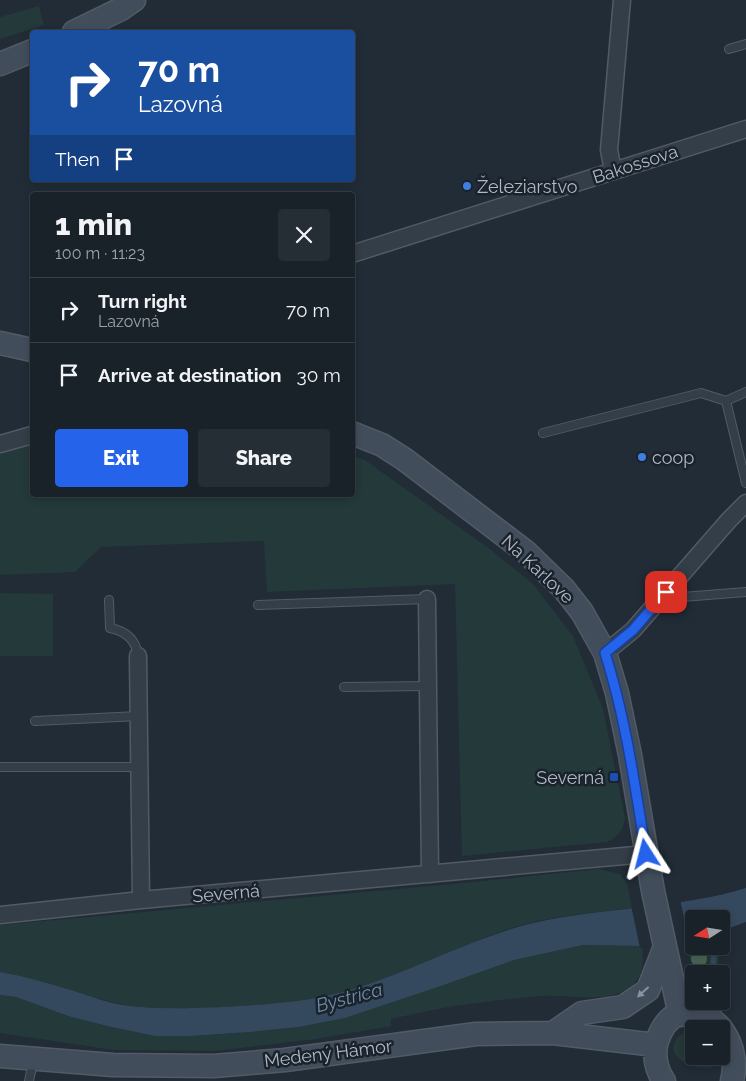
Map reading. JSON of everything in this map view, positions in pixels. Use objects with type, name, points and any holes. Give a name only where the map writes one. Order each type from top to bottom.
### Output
[{"type":"street","points":[[78,30],[134,0]]},
{"type":"street","points":[[613,171],[609,150],[622,0]]},
{"type":"street","points":[[0,64],[30,52]]},
{"type":"street","name":"Bakossova","points":[[355,253],[746,129]]},
{"type":"street","points":[[0,343],[30,350]]},
{"type":"street","name":"Na Karlove","points":[[355,434],[382,445],[404,459],[526,552],[564,589],[582,612],[605,653],[623,720],[664,949],[680,1014]]},
{"type":"street","points":[[0,444],[30,436]]},
{"type":"street","points":[[605,653],[633,630],[729,520],[746,504]]},
{"type":"street","points":[[428,599],[430,874]]},
{"type":"street","points":[[138,656],[141,900]]},
{"type":"street","name":"Severná","points":[[0,915],[141,900],[646,854]]},
{"type":"street","points":[[554,1033],[582,1013],[623,1007],[648,990],[664,949]]},
{"type":"street","points":[[664,1081],[657,1067],[656,1045],[664,1027],[680,1014],[692,1011],[714,1014],[725,1020],[733,1028],[744,1052],[741,1064],[732,1081]]},
{"type":"street","name":"Medený Hámor","points":[[0,1056],[31,1070],[113,1065],[214,1066],[285,1060],[476,1034],[554,1033],[656,1045]]},
{"type":"lane","points":[[729,49],[746,44]]},
{"type":"lane","points":[[543,433],[701,393],[726,401],[746,392]]},
{"type":"lane","points":[[726,401],[746,483]]},
{"type":"lane","points":[[666,592],[682,598],[746,592]]},
{"type":"lane","points":[[258,605],[428,599]]},
{"type":"lane","points":[[109,600],[110,628],[126,633],[133,640],[138,649],[138,656]]},
{"type":"lane","points":[[344,687],[429,686]]},
{"type":"lane","points":[[35,721],[139,716]]},
{"type":"lane","points":[[0,767],[140,767]]},
{"type":"green space","points":[[39,6],[44,25],[0,39],[0,17]]},
{"type":"green space","points":[[30,446],[30,497],[355,497],[355,457],[365,460],[491,550],[533,584],[573,636],[603,709],[625,818],[620,833],[607,842],[462,856],[455,584],[267,592],[264,541],[101,547],[75,572],[0,575],[0,454]]},
{"type":"green space","points":[[0,593],[53,594],[53,656],[0,656]]},
{"type":"green space","points":[[598,869],[620,874],[627,883],[632,908],[539,921],[509,929],[374,983],[328,996],[291,1002],[234,1007],[142,1007],[106,1001],[0,972],[0,925]]},
{"type":"green space","points":[[583,945],[642,946],[643,960],[639,977],[624,991],[605,997],[541,996],[466,1004],[391,1019],[391,1026],[316,1039],[215,1051],[113,1050],[0,1033],[0,995],[16,997],[68,1016],[155,1036],[191,1036],[299,1027],[345,1018],[514,960]]},
{"type":"green space","points":[[688,955],[719,955],[719,965],[693,965]]},
{"type":"green space","points":[[685,1033],[685,1062],[680,1060],[675,1053],[674,1044]]},
{"type":"green space","points":[[690,1065],[717,1065],[713,1067],[701,1068]]},
{"type":"water","name":"Bystrica","points":[[746,888],[746,922],[730,928],[730,910],[685,910],[685,939],[642,946],[583,945],[514,960],[345,1018],[299,1027],[191,1036],[155,1036],[68,1016],[16,997],[0,995],[0,972],[17,975],[109,1002],[135,1007],[223,1007],[303,1000],[356,988],[407,970],[482,939],[533,923],[720,895]]},
{"type":"pier","points":[[680,899],[685,923],[685,942],[640,948],[631,905]]},
{"type":"waterway","points":[[713,965],[714,955]]},
{"type":"place","name":"Železiarstvo","points":[[467,186]]},
{"type":"place","name":"coop","points":[[642,457]]},
{"type":"place","name":"Severná","points":[[614,777]]},
{"type":"route","points":[[646,854],[627,740],[617,693],[605,653],[633,630],[666,592]]}]
